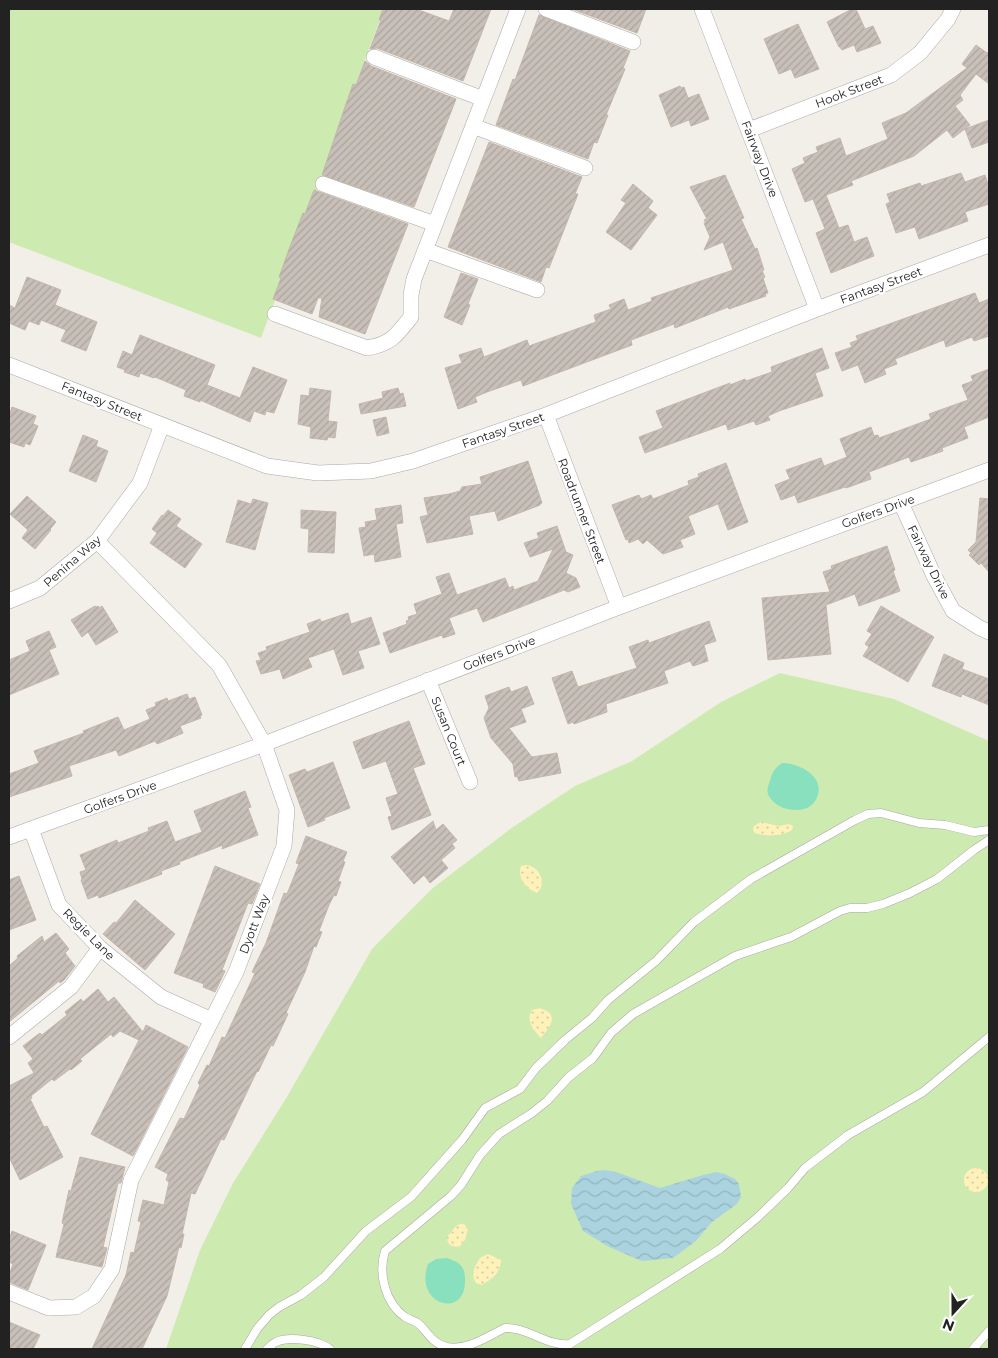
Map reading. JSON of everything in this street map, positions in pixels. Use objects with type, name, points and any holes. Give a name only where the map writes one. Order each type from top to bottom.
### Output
[{"type":"street","points":[[274,314],[367,348],[382,345],[396,336],[411,317],[411,295],[414,279],[518,9]]},
{"type":"street","points":[[546,9],[633,42]]},
{"type":"street","name":"Fairway Drive","points":[[702,9],[817,309]]},
{"type":"street","name":"Hook Street","points":[[749,130],[891,76],[920,53],[948,19],[952,9]]},
{"type":"street","points":[[374,57],[483,99]]},
{"type":"street","points":[[473,126],[585,168]]},
{"type":"street","points":[[323,184],[435,224]]},
{"type":"street","name":"Fantasy Street","points":[[9,365],[267,466],[318,474],[371,471],[413,461],[546,415],[817,309],[989,245]]},
{"type":"street","points":[[425,250],[537,290]]},
{"type":"street","name":"Roadrunner Street","points":[[546,415],[619,607]]},
{"type":"street","name":"Penina Way","points":[[9,601],[40,588],[97,541],[140,484],[162,425]]},
{"type":"street","name":"Golfers Drive","points":[[9,838],[264,744],[619,607],[989,470]]},
{"type":"street","name":"Fairway Drive","points":[[901,503],[934,576],[953,611],[989,632]]},
{"type":"street","name":"Dyott Way","points":[[9,1292],[49,1308],[76,1307],[94,1296],[112,1269],[131,1180],[236,972],[284,846],[287,810],[264,744],[219,665],[97,541]]},
{"type":"street","name":"Susan Court","points":[[428,680],[470,782]]},
{"type":"street","name":"Regie Lane","points":[[31,829],[60,904],[100,948],[161,997],[212,1020]]},
{"type":"street","points":[[9,1037],[72,987],[100,948]]},
{"type":"lane","points":[[245,1349],[257,1329],[269,1315],[301,1295],[324,1277],[366,1231],[411,1197],[462,1140],[484,1108],[520,1089],[536,1068],[565,1040],[592,1018],[608,1000],[656,961],[694,922],[740,886],[868,814],[888,814],[919,823],[945,825],[974,832],[989,830]]},
{"type":"lane","points":[[989,840],[937,879],[883,904],[840,911],[790,937],[735,956],[633,1014],[611,1032],[593,1058],[570,1077],[547,1101],[499,1134],[480,1155],[451,1196],[385,1251],[383,1259],[385,1291],[403,1315],[421,1325],[434,1342],[449,1347],[471,1344],[505,1328],[528,1332],[561,1345],[570,1344],[720,1249],[764,1212],[788,1188],[802,1170],[848,1135],[923,1092],[989,1037]]},
{"type":"lane","points":[[973,1349],[989,1331]]},
{"type":"lane","points":[[267,1349],[275,1342],[283,1340],[307,1340],[330,1349]]},
{"type":"green space","points":[[9,9],[384,9],[261,338],[9,242]]},
{"type":"green space","points":[[780,673],[894,699],[989,741],[989,1349],[166,1349],[200,1250],[233,1183],[288,1095],[372,949],[434,887],[513,827],[575,786],[632,761],[721,702]]},
{"type":"green space","points":[[782,763],[804,769],[816,779],[818,793],[811,806],[805,809],[791,810],[778,805],[769,796],[768,788],[772,775]]},
{"type":"green space","points":[[447,1258],[460,1265],[464,1271],[465,1279],[463,1292],[458,1300],[442,1303],[434,1298],[428,1290],[425,1278],[428,1264],[436,1259]]},
{"type":"sand","points":[[761,822],[779,826],[789,824],[793,826],[792,830],[784,834],[763,835],[755,833],[753,830],[754,826]]},
{"type":"sand","points":[[526,865],[535,868],[542,880],[542,885],[537,893],[529,889],[521,879],[521,866]]},
{"type":"sand","points":[[539,1008],[546,1011],[552,1017],[550,1025],[541,1038],[531,1026],[529,1018],[532,1010]]},
{"type":"sand","points":[[976,1168],[981,1169],[987,1175],[987,1185],[981,1191],[976,1192],[971,1191],[965,1185],[964,1180],[965,1175],[971,1169]]},
{"type":"sand","points":[[462,1223],[468,1229],[465,1240],[459,1247],[452,1246],[449,1244],[447,1237],[456,1226]]},
{"type":"sand","points":[[488,1254],[501,1260],[495,1275],[482,1285],[476,1283],[473,1276],[474,1270],[480,1258]]},
{"type":"water","points":[[605,1170],[616,1172],[660,1188],[716,1172],[735,1179],[739,1184],[741,1197],[737,1204],[712,1222],[696,1241],[673,1258],[642,1261],[609,1247],[583,1231],[571,1204],[572,1188],[581,1176]]},
{"type":"building","points":[[383,9],[416,9],[449,21],[454,9],[491,9],[463,81],[377,48],[370,49]]},
{"type":"building","points":[[572,9],[646,9],[637,33]]},
{"type":"building","points":[[852,9],[856,9],[865,29],[873,26],[881,43],[857,52],[854,45],[842,50],[839,47],[827,22]]},
{"type":"building","points":[[539,15],[630,51],[623,68],[625,69],[606,115],[608,115],[597,143],[594,142],[588,159],[496,125]]},
{"type":"building","points":[[798,24],[819,69],[795,78],[791,69],[779,74],[764,39]]},
{"type":"building","points":[[976,45],[987,53],[989,52],[989,84],[976,74],[960,95],[963,100],[955,106],[970,125],[953,138],[947,130],[914,156],[851,181],[853,185],[826,195],[839,228],[848,225],[854,242],[867,237],[874,256],[831,273],[816,233],[825,229],[813,199],[805,202],[792,169],[805,163],[803,158],[818,152],[816,147],[840,138],[846,156],[888,139],[882,123],[906,113],[967,68],[962,64]]},
{"type":"building","points":[[365,61],[371,66],[456,99],[414,207],[322,175],[353,84],[356,85]]},
{"type":"building","points":[[680,86],[681,88],[684,87],[688,98],[699,94],[709,119],[691,126],[689,120],[671,127],[659,95]]},
{"type":"building","points":[[989,120],[989,142],[972,148],[965,129]]},
{"type":"building","points":[[489,142],[582,177],[575,194],[578,194],[549,268],[546,267],[541,282],[448,247]]},
{"type":"building","points":[[961,173],[965,182],[985,175],[989,187],[989,204],[965,212],[968,221],[919,239],[915,227],[896,233],[886,204],[890,202],[887,194],[920,183],[921,186]]},
{"type":"building","points":[[725,175],[744,218],[741,219],[755,249],[757,248],[764,270],[762,271],[765,277],[763,278],[768,293],[765,294],[766,296],[729,309],[728,307],[675,328],[674,324],[631,340],[632,345],[523,386],[521,380],[487,392],[475,397],[477,402],[458,409],[445,368],[462,363],[459,355],[481,348],[484,357],[527,340],[529,346],[596,322],[594,315],[611,309],[609,305],[624,299],[628,310],[652,301],[651,298],[733,270],[723,242],[704,250],[710,237],[704,223],[706,223],[704,220],[707,219],[690,187]]},
{"type":"building","points":[[633,184],[653,201],[648,208],[657,215],[631,250],[606,232],[626,203],[621,200]]},
{"type":"building","points":[[314,190],[408,224],[365,334],[319,317],[322,298],[318,298],[312,314],[273,299],[291,244]]},
{"type":"building","points":[[461,273],[478,279],[462,325],[444,317]]},
{"type":"building","points":[[27,277],[61,290],[55,305],[97,322],[86,351],[61,341],[66,330],[41,320],[39,325],[29,321],[25,330],[9,323],[9,305],[15,308]]},
{"type":"building","points":[[975,293],[979,303],[989,299],[989,336],[974,341],[972,337],[946,347],[944,340],[895,359],[897,364],[884,369],[886,374],[865,383],[858,365],[842,371],[835,353],[852,347],[850,343],[858,340],[856,336]]},
{"type":"building","points":[[140,335],[215,365],[207,385],[240,398],[253,367],[287,380],[274,413],[266,411],[265,415],[254,411],[250,422],[200,400],[200,402],[184,396],[186,390],[155,377],[140,373],[139,377],[124,372],[125,370],[117,367],[123,351],[132,355]]},
{"type":"building","points":[[822,348],[829,368],[815,373],[823,396],[779,411],[768,416],[770,420],[756,425],[754,421],[728,430],[726,424],[645,453],[639,437],[663,428],[656,411],[730,383],[730,385],[745,379],[746,381],[772,372],[771,367]]},
{"type":"building","points":[[989,369],[989,417],[964,427],[968,438],[942,448],[943,451],[911,462],[909,457],[869,472],[871,479],[846,488],[798,503],[795,495],[781,500],[775,485],[790,479],[786,470],[821,458],[824,466],[847,457],[840,439],[871,427],[874,436],[878,435],[879,438],[931,419],[929,414],[968,400],[962,385],[973,381],[971,376]]},
{"type":"building","points":[[310,388],[331,391],[328,421],[337,422],[335,438],[328,437],[327,440],[310,438],[311,427],[298,424],[301,395],[309,396]]},
{"type":"building","points":[[398,388],[400,394],[403,393],[406,406],[361,414],[359,404],[383,398],[382,392]]},
{"type":"building","points":[[12,407],[36,416],[33,424],[38,426],[30,445],[25,443],[24,447],[9,442],[9,416]]},
{"type":"building","points":[[386,417],[389,433],[377,436],[373,420]]},
{"type":"building","points":[[83,435],[98,441],[96,446],[108,451],[96,482],[69,471]]},
{"type":"building","points":[[528,461],[542,503],[540,505],[498,521],[495,511],[469,516],[473,534],[427,543],[420,517],[428,515],[424,498],[449,494],[460,491],[462,487],[482,484],[480,477]]},
{"type":"building","points":[[726,463],[748,522],[728,530],[718,504],[688,516],[695,534],[680,540],[683,547],[663,554],[647,540],[643,544],[638,539],[629,543],[628,539],[626,540],[612,505],[639,495],[641,499],[651,495],[653,499],[689,485],[688,481],[699,477],[698,474]]},
{"type":"building","points":[[27,496],[56,522],[35,549],[22,538],[28,530],[10,514]]},
{"type":"building","points":[[980,498],[989,499],[989,572],[981,563],[979,565],[969,555],[971,553],[968,550],[976,542]]},
{"type":"building","points":[[253,499],[268,503],[255,550],[226,542],[238,500],[251,504]]},
{"type":"building","points":[[401,505],[403,523],[396,524],[401,557],[375,562],[374,554],[364,556],[359,528],[366,527],[365,522],[377,520],[375,509]]},
{"type":"building","points":[[168,510],[181,519],[176,526],[202,544],[185,568],[150,543],[157,533],[152,529]]},
{"type":"building","points":[[301,510],[336,512],[334,553],[308,552],[309,529],[301,528]]},
{"type":"building","points":[[557,526],[566,552],[573,555],[566,573],[576,578],[580,587],[568,592],[564,590],[483,622],[477,608],[449,618],[455,634],[443,638],[442,635],[390,653],[383,633],[407,624],[408,617],[417,614],[414,604],[442,594],[436,577],[449,573],[457,595],[505,578],[509,588],[513,586],[514,590],[538,581],[553,549],[530,557],[524,543],[539,538],[537,533]]},
{"type":"building","points":[[887,546],[900,591],[859,606],[855,594],[826,605],[831,654],[768,660],[762,598],[830,592],[823,572],[832,569],[831,566]]},
{"type":"building","points":[[95,606],[99,608],[102,606],[118,632],[96,645],[88,632],[82,637],[71,620]]},
{"type":"building","points":[[881,606],[934,637],[908,682],[863,656],[869,647],[865,644],[872,634],[867,631]]},
{"type":"building","points":[[348,613],[351,624],[371,617],[380,644],[358,651],[364,668],[343,675],[334,649],[308,658],[312,667],[283,679],[280,669],[261,674],[256,661],[261,660],[258,653],[267,650],[266,647],[310,632],[307,624],[320,619],[321,622]]},
{"type":"building","points":[[709,621],[716,641],[704,645],[708,661],[693,666],[690,661],[664,671],[668,683],[606,704],[607,712],[574,724],[573,722],[568,724],[552,678],[572,671],[578,687],[637,668],[629,647],[648,640],[649,643]]},
{"type":"building","points":[[49,631],[56,647],[49,650],[59,674],[9,695],[9,660],[30,651],[26,641]]},
{"type":"building","points":[[944,654],[964,663],[962,669],[989,679],[989,705],[962,694],[961,697],[932,686]]},
{"type":"building","points":[[527,686],[534,704],[521,709],[526,722],[509,728],[532,757],[557,753],[561,773],[519,781],[517,776],[515,777],[513,764],[491,738],[484,718],[489,708],[485,696],[509,687],[511,692]]},
{"type":"building","points":[[187,694],[189,699],[195,697],[202,715],[200,716],[201,718],[180,726],[183,733],[157,744],[155,741],[119,756],[116,750],[69,766],[72,776],[9,797],[9,774],[39,763],[34,751],[84,733],[83,731],[118,717],[124,730],[150,719],[146,710],[156,706],[155,703],[167,698],[168,701]]},
{"type":"building","points":[[409,721],[425,764],[413,768],[431,815],[392,830],[388,817],[392,816],[386,798],[398,794],[386,761],[363,769],[353,742]]},
{"type":"building","points":[[333,762],[350,808],[324,818],[325,820],[308,827],[289,775],[305,769],[307,772]]},
{"type":"building","points":[[245,791],[251,807],[248,808],[258,835],[222,849],[223,845],[179,862],[180,864],[161,871],[162,874],[99,898],[98,895],[88,899],[81,880],[80,872],[86,870],[80,855],[117,840],[118,843],[149,831],[148,828],[167,821],[175,842],[202,832],[194,811]]},
{"type":"building","points":[[433,821],[436,830],[443,824],[457,840],[452,844],[455,848],[441,860],[448,868],[430,883],[424,875],[414,884],[391,857]]},
{"type":"building","points":[[306,836],[347,852],[338,881],[341,882],[336,896],[334,895],[329,905],[319,931],[322,932],[316,947],[314,946],[305,972],[286,1013],[288,1014],[273,1046],[271,1045],[257,1071],[224,1140],[221,1139],[195,1194],[191,1193],[182,1234],[184,1234],[181,1248],[179,1247],[167,1296],[142,1349],[92,1349],[126,1275],[131,1252],[134,1253],[141,1222],[138,1221],[143,1200],[164,1205],[169,1182],[166,1180],[168,1174],[155,1167],[180,1118],[184,1119],[200,1085],[198,1083],[207,1065],[209,1066],[222,1037],[225,1038],[255,973],[252,972],[266,943],[284,893],[287,894],[299,864],[296,863]]},
{"type":"building","points":[[215,866],[260,884],[252,904],[248,903],[222,970],[225,971],[215,992],[203,987],[204,984],[174,973]]},
{"type":"building","points":[[19,876],[36,920],[9,930],[9,880]]},
{"type":"building","points":[[135,900],[175,934],[145,970],[103,934],[114,922],[116,923]]},
{"type":"building","points":[[56,933],[69,949],[65,953],[75,966],[64,980],[60,983],[59,981],[9,1022],[9,966],[18,958],[17,956],[42,936],[44,942]]},
{"type":"building","points":[[98,989],[108,1002],[114,997],[143,1032],[146,1025],[188,1047],[133,1156],[91,1134],[139,1040],[120,1031],[113,1037],[111,1034],[80,1059],[82,1061],[71,1070],[54,1081],[52,1079],[31,1096],[32,1098],[30,1099],[44,1127],[47,1126],[63,1157],[20,1180],[9,1157],[9,1086],[34,1073],[28,1063],[33,1059],[23,1046],[40,1033],[42,1035],[67,1015],[65,1012],[81,999],[83,1002]]},
{"type":"building","points":[[80,1157],[125,1167],[121,1183],[118,1183],[103,1247],[107,1248],[102,1267],[56,1257],[64,1224],[62,1223],[69,1190],[71,1191]]},
{"type":"building","points":[[12,1231],[46,1245],[28,1290],[9,1282],[9,1275],[13,1264],[9,1262],[9,1240]]},
{"type":"building","points":[[9,1322],[40,1335],[33,1349],[9,1349]]}]
